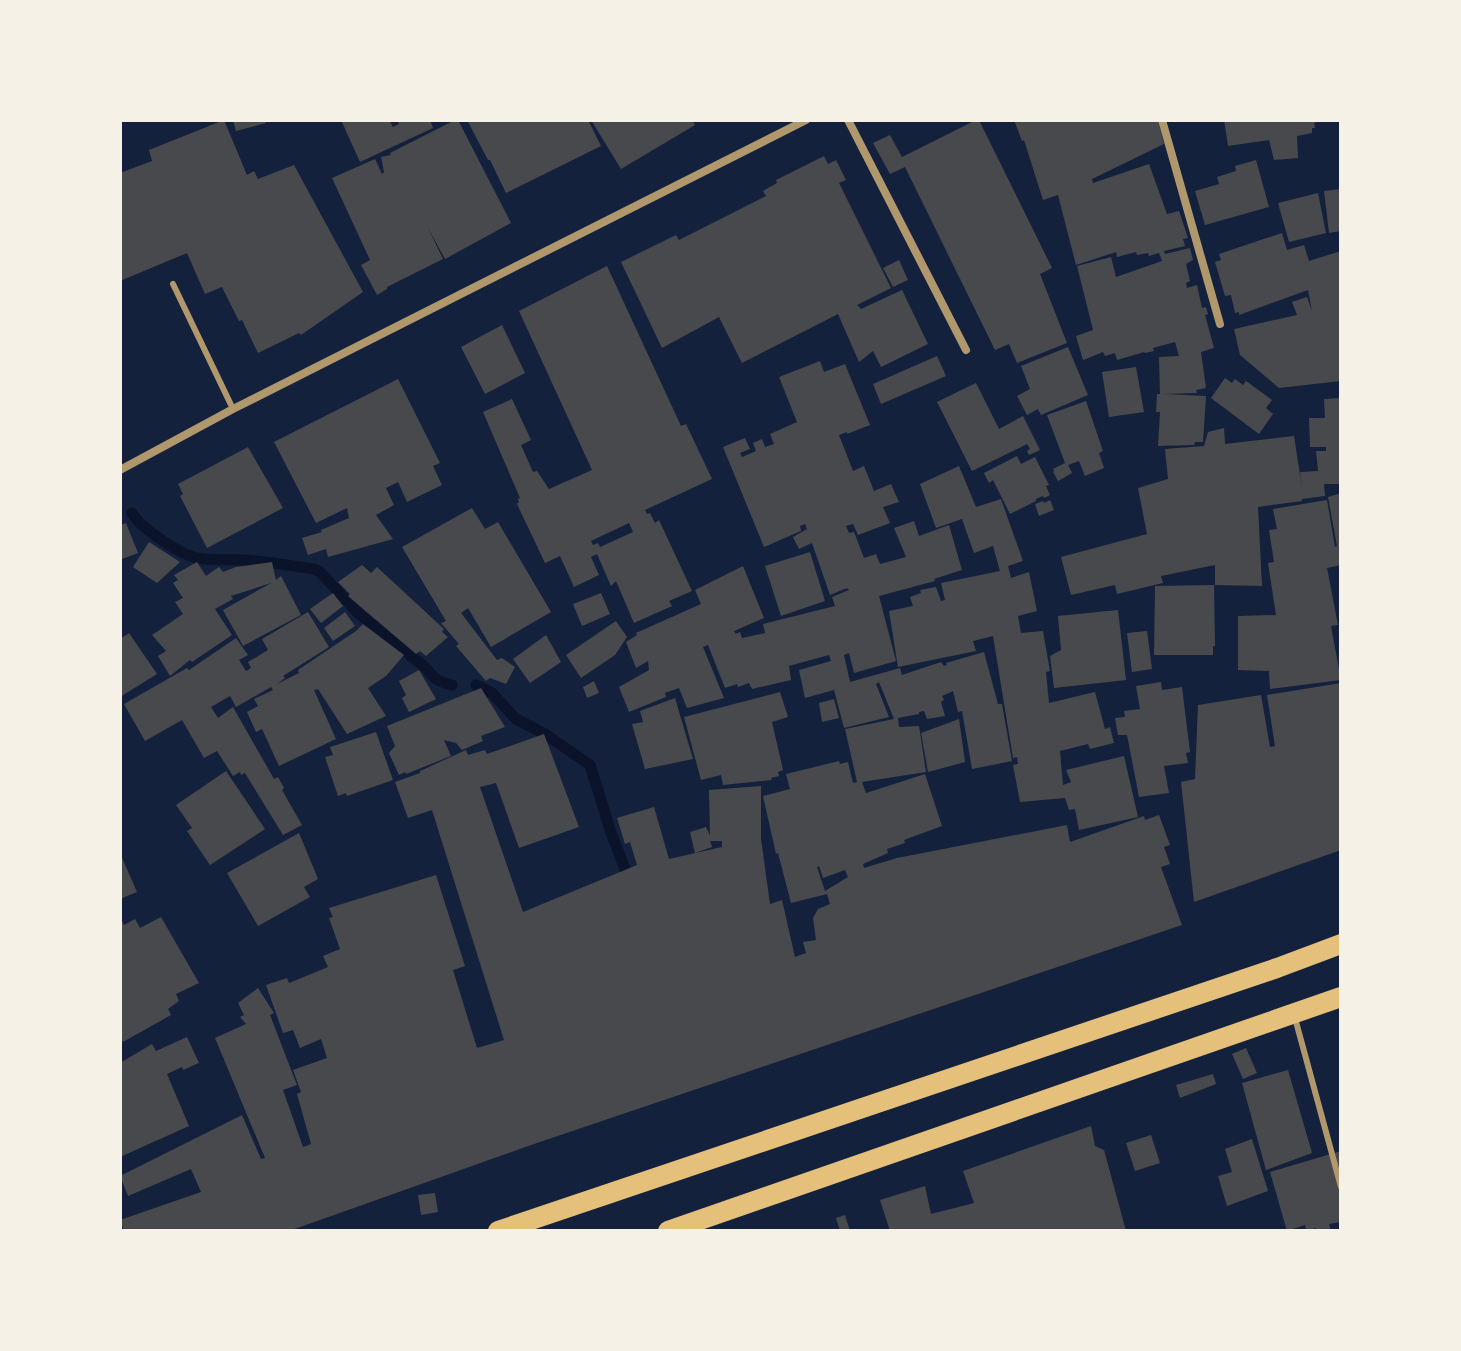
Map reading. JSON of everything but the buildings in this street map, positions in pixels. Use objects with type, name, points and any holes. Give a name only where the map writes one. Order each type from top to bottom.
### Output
[{"type":"main road","points":[[498,1231],[1341,944]]},
{"type":"main road","points":[[668,1231],[1341,997]]},
{"type":"street","points":[[120,470],[233,409],[806,120]]},
{"type":"street","points":[[848,120],[966,350]]},
{"type":"street","points":[[1162,120],[1220,324]]},
{"type":"lane","points":[[173,284],[233,409]]},
{"type":"lane","points":[[1294,1015],[1341,1187]]},
{"type":"waterway","points":[[132,513],[157,537],[194,557],[262,561],[320,572],[357,612],[435,678],[452,685]]},
{"type":"waterway","points":[[476,685],[492,693],[516,719],[545,734],[590,765],[609,826]]},
{"type":"waterway","points":[[610,830],[625,869]]}]
